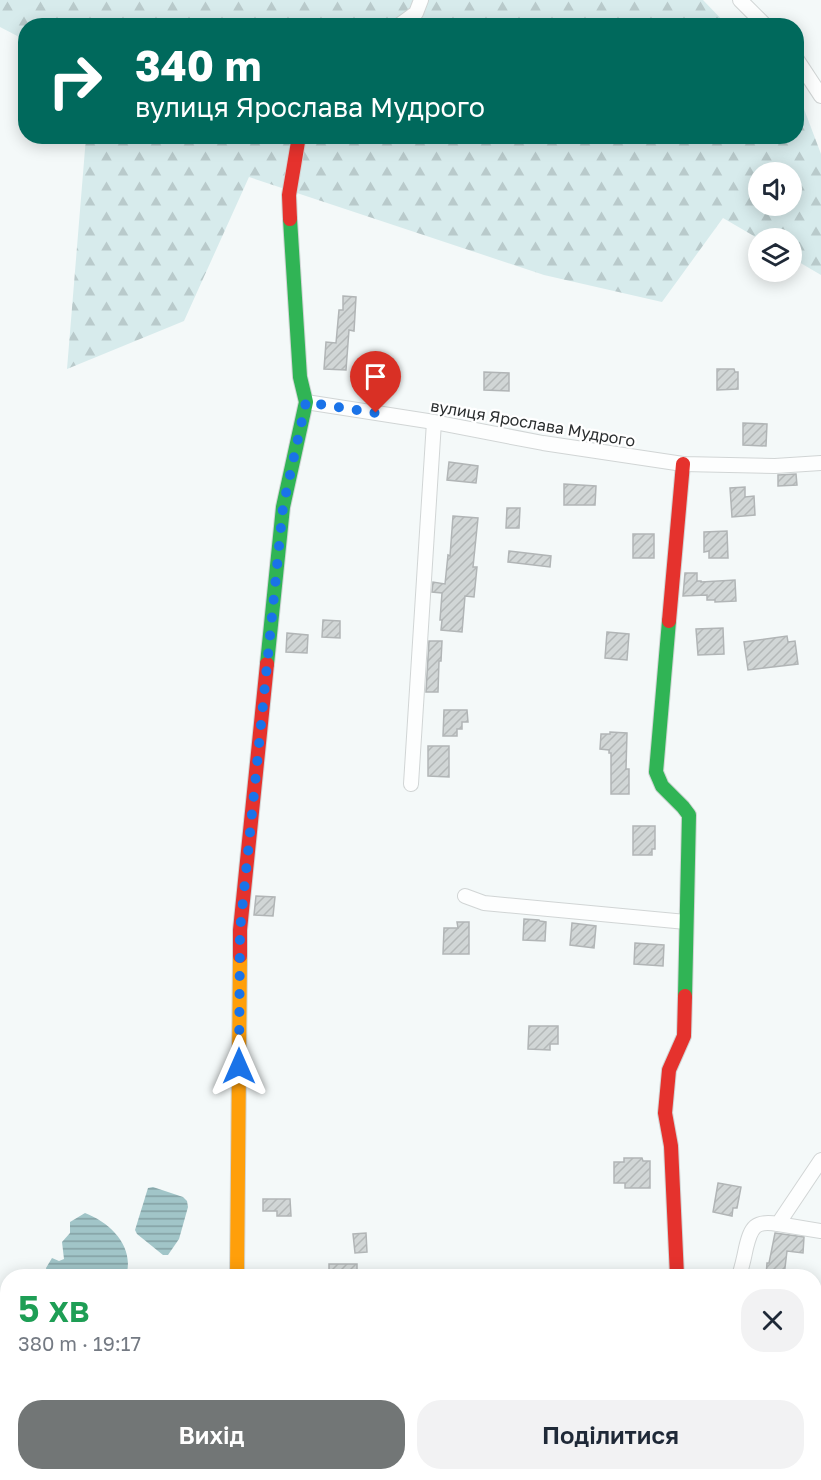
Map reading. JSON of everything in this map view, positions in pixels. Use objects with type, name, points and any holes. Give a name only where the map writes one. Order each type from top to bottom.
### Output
[{"type":"street","points":[[409,18],[416,13],[421,0]]},
{"type":"street","points":[[740,0],[758,18]]},
{"type":"street","points":[[804,70],[821,96]]},
{"type":"street","points":[[237,1269],[240,930],[283,507],[306,402],[300,377],[289,195],[298,144]]},
{"type":"street","name":"вулиця Ярослава Мудрого","points":[[306,402],[434,422],[543,443],[683,464],[775,466],[821,463]]},
{"type":"street","points":[[411,784],[434,422]]},
{"type":"street","points":[[677,1269],[671,1146],[665,1113],[669,1070],[684,1036],[689,815],[662,786],[656,772],[683,464]]},
{"type":"street","points":[[465,896],[484,903],[686,922]]},
{"type":"street","points":[[778,1224],[821,1160]]},
{"type":"street","points":[[742,1269],[750,1232],[756,1225],[766,1222],[821,1231]]},
{"type":"green space","points":[[0,0],[703,0],[720,18],[18,18],[18,36],[0,27]]},
{"type":"green space","points":[[804,109],[821,154],[821,275],[802,264],[802,228],[748,228],[748,233],[723,218],[662,302],[544,275],[249,177],[184,321],[67,369],[85,144],[804,144]]},
{"type":"water","points":[[153,1187],[183,1197],[187,1201],[188,1207],[179,1239],[168,1255],[163,1255],[135,1230],[148,1188]]},
{"type":"water","points":[[85,1213],[104,1223],[119,1237],[124,1246],[127,1269],[46,1269],[52,1258],[59,1261],[64,1259],[62,1242],[70,1233],[70,1222]]},
{"type":"building","points":[[343,296],[356,297],[354,331],[349,330],[346,370],[324,369],[326,342],[336,343],[339,310],[343,310]]},
{"type":"building","points":[[717,369],[734,369],[738,372],[738,389],[717,390]]},
{"type":"building","points":[[484,372],[509,373],[509,391],[484,390]]},
{"type":"building","points":[[743,423],[767,424],[766,446],[743,445]]},
{"type":"building","points":[[449,462],[478,466],[476,483],[447,480]]},
{"type":"building","points":[[796,474],[797,485],[778,486],[778,475]]},
{"type":"building","points":[[564,484],[596,486],[595,505],[564,505]]},
{"type":"building","points":[[745,487],[745,497],[754,496],[755,515],[732,517],[730,488]]},
{"type":"building","points":[[507,508],[520,508],[519,528],[506,528]]},
{"type":"building","points":[[453,516],[478,518],[473,567],[477,567],[474,597],[465,596],[462,632],[441,630],[442,593],[432,592],[433,582],[445,584]]},
{"type":"building","points":[[727,531],[728,558],[709,558],[709,551],[704,552],[704,532]]},
{"type":"building","points":[[633,534],[654,534],[654,558],[633,558]]},
{"type":"building","points":[[509,551],[551,556],[550,567],[508,562]]},
{"type":"building","points":[[685,573],[697,573],[697,581],[701,582],[735,580],[736,601],[715,602],[715,600],[707,600],[707,595],[683,596]]},
{"type":"building","points":[[323,620],[340,621],[340,638],[322,637]]},
{"type":"building","points":[[723,628],[724,654],[698,655],[696,629]]},
{"type":"building","points":[[607,632],[629,634],[627,660],[605,658]]},
{"type":"building","points":[[287,633],[308,635],[307,653],[286,652]]},
{"type":"building","points":[[787,636],[788,642],[795,641],[798,664],[748,670],[744,642]]},
{"type":"building","points":[[429,641],[442,641],[438,692],[426,692]]},
{"type":"building","points":[[444,710],[467,710],[468,722],[462,722],[462,729],[457,729],[457,736],[443,736]]},
{"type":"building","points":[[610,732],[627,733],[626,769],[629,769],[629,794],[611,794],[611,753],[609,750],[600,749],[601,734],[610,734]]},
{"type":"building","points":[[428,746],[449,746],[449,777],[428,776]]},
{"type":"building","points":[[633,826],[655,826],[655,849],[652,849],[652,855],[633,855]]},
{"type":"building","points":[[256,896],[275,897],[273,916],[254,915]]},
{"type":"building","points":[[524,919],[546,922],[545,941],[523,940]]},
{"type":"building","points":[[457,922],[469,922],[469,954],[443,954],[444,928],[458,928]]},
{"type":"building","points":[[572,923],[596,926],[594,948],[570,945]]},
{"type":"building","points":[[635,943],[664,945],[663,966],[634,964]]},
{"type":"building","points":[[529,1026],[558,1026],[558,1044],[550,1044],[550,1050],[528,1049]]},
{"type":"building","points":[[624,1158],[642,1158],[643,1161],[650,1161],[650,1188],[625,1188],[625,1183],[614,1183],[614,1162],[624,1162]]},
{"type":"building","points":[[718,1183],[741,1187],[737,1208],[733,1208],[732,1216],[713,1212]]},
{"type":"building","points":[[263,1199],[290,1199],[291,1216],[277,1216],[277,1211],[263,1211]]},
{"type":"building","points":[[366,1233],[367,1252],[355,1253],[353,1234]]},
{"type":"building","points":[[775,1233],[804,1237],[803,1253],[787,1251],[785,1269],[767,1269],[767,1263],[769,1263]]},
{"type":"building","points":[[329,1264],[357,1264],[357,1269],[329,1269]]},
{"type":"traffic: fast","points":[[267,664],[283,507],[306,402],[300,377],[290,219]]},
{"type":"traffic: fast","points":[[669,621],[656,772],[662,786],[689,815],[685,996]]},
{"type":"traffic: slow","points":[[237,1269],[240,956]]},
{"type":"traffic: jam","points":[[290,219],[289,195],[298,144]]},
{"type":"traffic: jam","points":[[669,621],[683,464]]},
{"type":"traffic: jam","points":[[240,956],[240,930],[267,664]]},
{"type":"traffic: jam","points":[[677,1269],[671,1146],[665,1113],[669,1070],[684,1036],[685,996]]},
{"type":"route","points":[[239,1066],[240,930],[283,507],[306,402],[376,413]]}]
